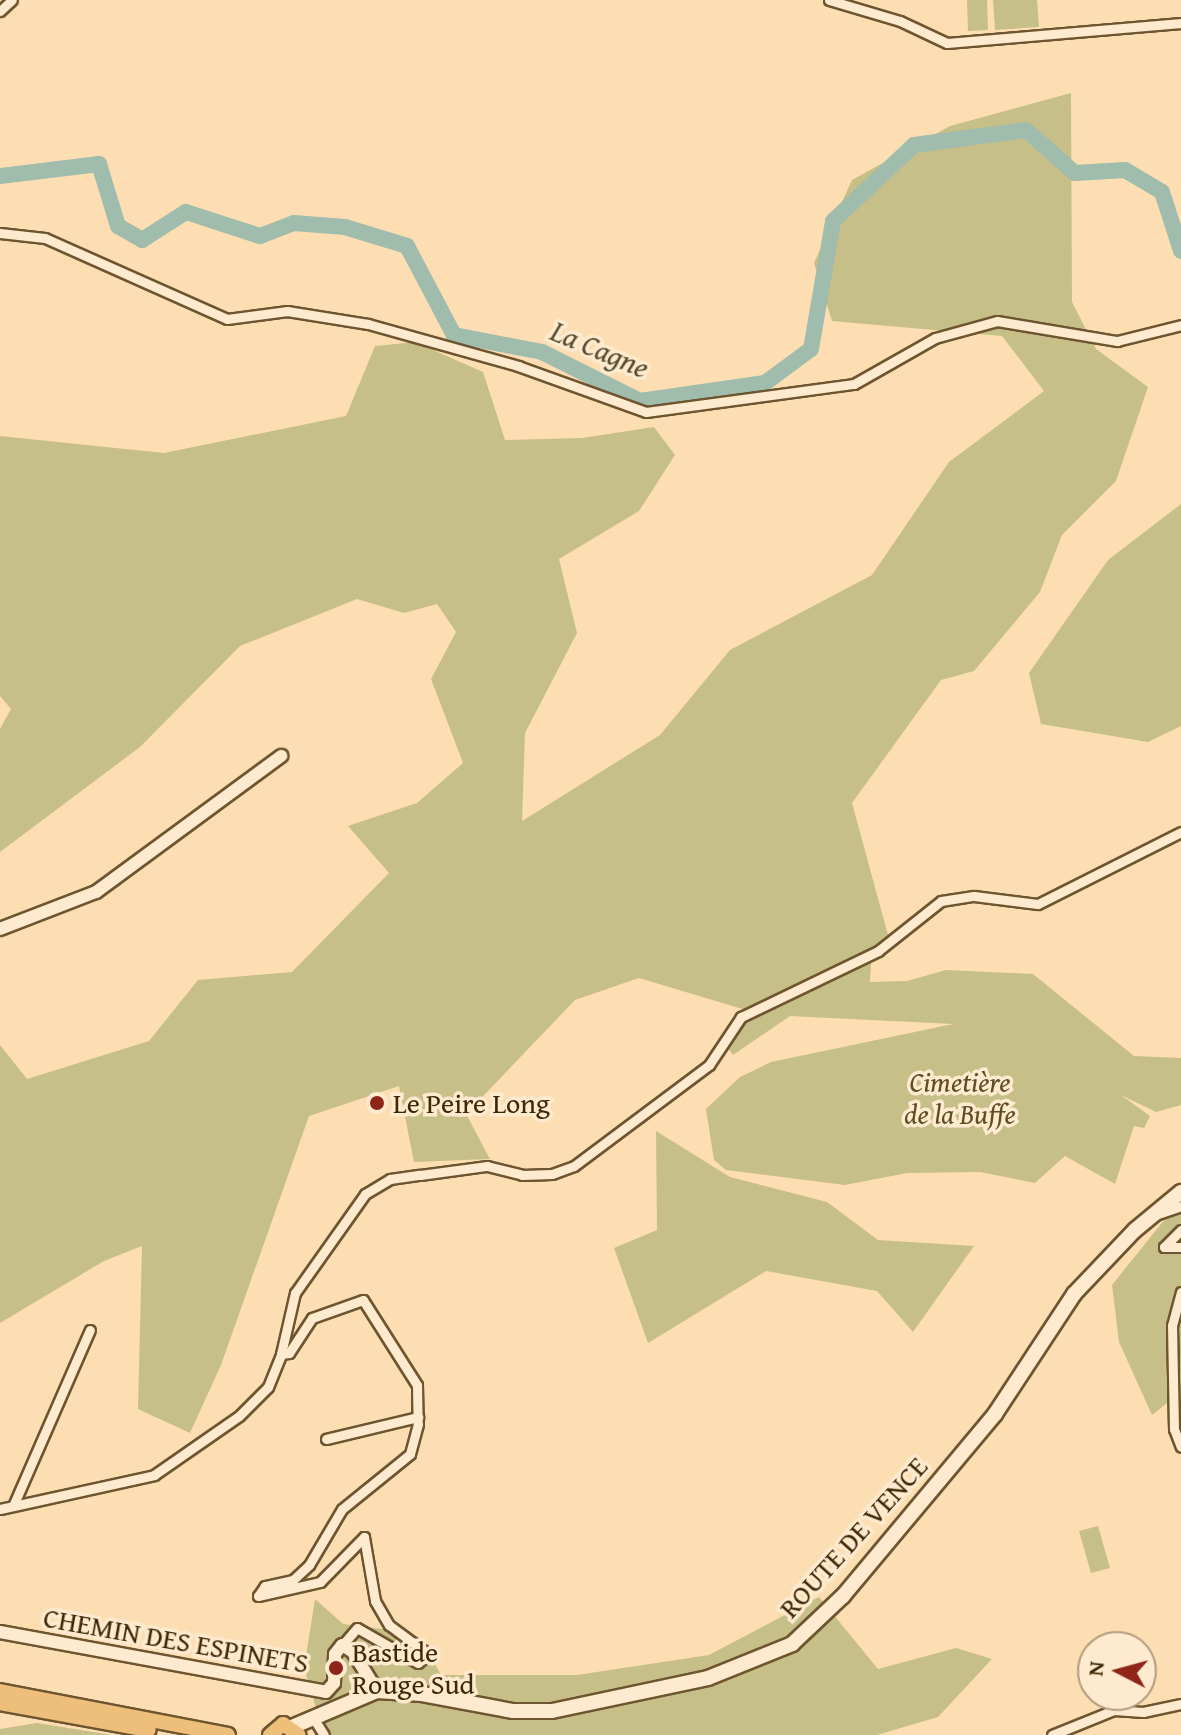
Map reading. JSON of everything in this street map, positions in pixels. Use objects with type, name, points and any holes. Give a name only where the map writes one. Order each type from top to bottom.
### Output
[{"type":"main road","name":"ROUTE DE VENCE","points":[[309,1717],[377,1691],[422,1694],[513,1711],[552,1711],[708,1678],[773,1654],[828,1613],[995,1414],[1049,1326],[1153,1214],[1181,1192]]},
{"type":"main road","points":[[0,1691],[228,1735]]},
{"type":"main road","points":[[0,1703],[180,1735]]},
{"type":"main road","points":[[268,1734],[283,1724],[296,1732],[309,1717]]},
{"type":"street","points":[[0,11],[12,0]]},
{"type":"street","points":[[829,0],[900,21],[947,43],[1181,23]]},
{"type":"street","points":[[0,233],[45,238],[227,319],[287,311],[368,324],[518,366],[646,412],[854,384],[935,338],[997,321],[1117,341],[1181,325]]},
{"type":"street","points":[[0,929],[96,892],[281,756]]},
{"type":"street","points":[[0,1509],[154,1475],[239,1416],[268,1387],[281,1354],[295,1293],[365,1194],[399,1178],[487,1166],[522,1175],[552,1174],[574,1166],[709,1065],[741,1017],[878,951],[941,901],[974,896],[1038,904],[1181,832]]},
{"type":"street","points":[[1153,1214],[1181,1206]]},
{"type":"street","points":[[1181,1230],[1164,1247],[1181,1247]]},
{"type":"street","points":[[1181,1292],[1172,1325],[1174,1429],[1181,1447]]},
{"type":"street","points":[[281,1354],[289,1353],[312,1318],[363,1300],[413,1375],[418,1417],[410,1454],[342,1509],[309,1565],[293,1580],[265,1586],[258,1596],[269,1598],[320,1582],[364,1537],[375,1601],[389,1625],[428,1654],[418,1663],[357,1628],[342,1645]]},
{"type":"street","points":[[13,1506],[90,1330]]},
{"type":"street","points":[[326,1439],[418,1417]]},
{"type":"street","name":"CHEMIN DES ESPINETS","points":[[0,1632],[326,1692],[334,1683],[335,1654],[342,1645],[353,1652],[377,1691]]},
{"type":"street","points":[[1052,1735],[1114,1710],[1143,1712],[1181,1704]]},
{"type":"street","points":[[309,1717],[324,1735]]},
{"type":"green space","points":[[967,0],[987,0],[988,30],[968,31]]},
{"type":"green space","points":[[993,0],[1037,0],[1039,27],[995,30]]},
{"type":"green space","name":"Cimetière de la Buffe","points":[[1071,93],[1072,302],[1096,349],[1148,387],[1116,481],[1062,535],[1040,592],[974,671],[941,680],[852,803],[888,935],[872,948],[870,982],[907,981],[946,970],[1033,974],[1134,1056],[1181,1058],[1181,1105],[1156,1112],[1121,1095],[1150,1116],[1144,1128],[1134,1126],[1115,1184],[1065,1156],[1035,1183],[980,1172],[907,1173],[845,1185],[726,1170],[714,1160],[706,1109],[740,1077],[771,1062],[953,1024],[790,1016],[733,1055],[727,1047],[744,1023],[759,1014],[639,978],[575,1000],[466,1114],[490,1159],[414,1162],[399,1086],[309,1116],[221,1365],[190,1433],[138,1409],[142,1246],[104,1261],[0,1323],[0,1045],[27,1079],[149,1041],[198,980],[292,972],[389,873],[348,826],[417,803],[463,763],[431,679],[456,632],[437,604],[404,613],[357,599],[240,646],[140,747],[0,852],[0,729],[11,709],[0,696],[0,436],[164,453],[346,416],[375,346],[415,342],[483,372],[505,440],[582,438],[654,427],[675,455],[639,511],[559,559],[577,633],[525,733],[522,821],[660,735],[730,650],[872,575],[949,462],[1044,391],[1002,336],[832,321],[814,263],[852,180],[950,126]]},
{"type":"green space","points":[[1181,504],[1181,726],[1148,742],[1041,724],[1029,673],[1108,560]]},
{"type":"green space","points":[[656,1131],[730,1177],[827,1202],[878,1240],[974,1246],[913,1332],[877,1291],[766,1271],[648,1343],[614,1248],[657,1230]]},
{"type":"green space","points":[[1181,1199],[1181,1392],[1152,1415],[1119,1342],[1112,1285]]},
{"type":"green space","points":[[1098,1526],[1110,1568],[1091,1573],[1079,1531]]},
{"type":"green space","points":[[819,1597],[878,1669],[956,1648],[992,1659],[938,1717],[877,1735],[324,1735],[304,1668],[315,1599],[343,1624],[406,1632],[425,1646],[441,1675],[577,1675],[709,1655]]},
{"type":"green space","points":[[37,1723],[112,1735],[0,1735],[0,1729]]},
{"type":"waterway","name":"La Cagne","points":[[0,176],[99,164],[118,226],[142,240],[186,212],[260,236],[294,223],[345,227],[407,246],[454,335],[542,352],[640,401],[765,383],[811,349],[833,221],[914,145],[1026,130],[1075,173],[1125,170],[1162,192],[1181,251]]},
{"type":"place","name":"Le Peire Long","points":[[377,1103]]},
{"type":"place","name":"Bastide Rouge Sud","points":[[336,1668]]}]
